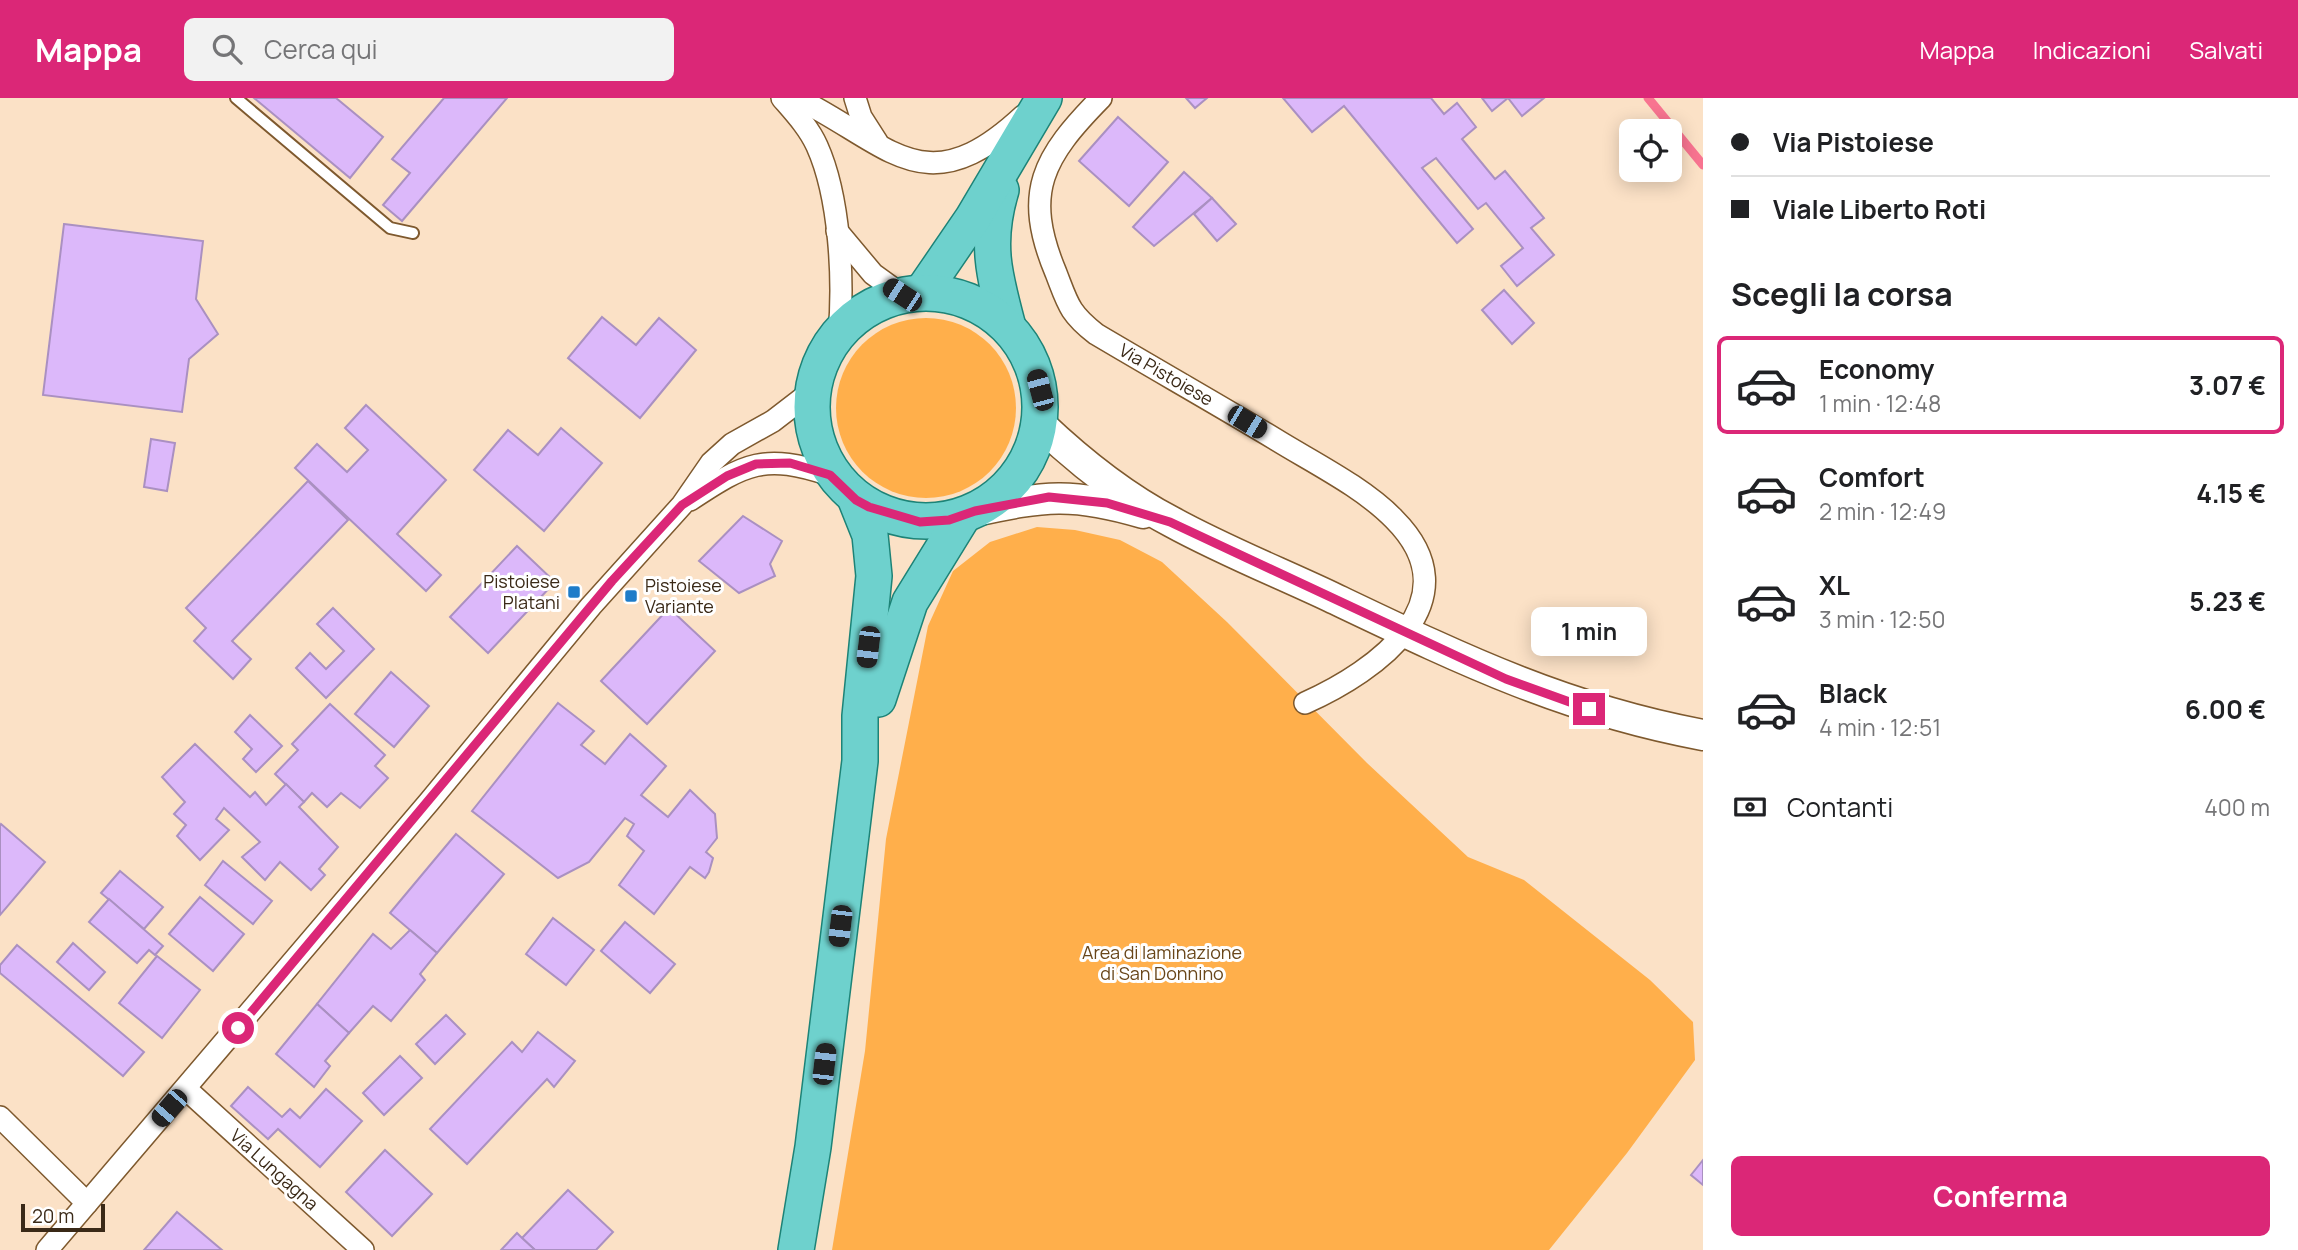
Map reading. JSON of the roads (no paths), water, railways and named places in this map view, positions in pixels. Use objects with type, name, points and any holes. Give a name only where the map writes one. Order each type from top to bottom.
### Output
[{"type":"main road","points":[[969,513],[920,522],[889,515],[856,500],[830,475],[814,433],[812,391],[821,366],[839,335],[863,312],[913,293],[937,275],[1010,158],[1043,98]]},
{"type":"main road","points":[[1008,327],[994,274],[990,239],[1010,158]]},
{"type":"main road","points":[[860,761],[910,602],[930,565],[969,513],[1015,477],[1035,442],[1040,424],[1041,408],[1035,372],[1020,341],[1008,327],[985,309],[967,300],[913,293]]},
{"type":"main road","points":[[796,1250],[813,1147],[860,761],[860,716],[874,576],[870,535],[856,500]]},
{"type":"street","points":[[782,98],[817,145],[827,175],[837,231],[842,303],[839,335]]},
{"type":"street","points":[[797,98],[880,147],[903,158],[924,163],[961,159],[988,145],[1043,98]]},
{"type":"street","points":[[855,98],[861,117],[880,147]]},
{"type":"street","name":"Via Pistoiese","points":[[1101,98],[1067,133],[1056,149],[1039,192],[1043,240],[1073,316],[1096,334],[1339,479],[1392,516],[1410,539],[1424,573],[1423,593],[1407,633]]},
{"type":"street","points":[[837,231],[873,274],[913,293]]},
{"type":"street","points":[[47,1250],[510,707],[591,606],[682,505],[723,451],[773,421],[812,391]]},
{"type":"street","points":[[1040,424],[1090,469],[1170,522]]},
{"type":"street","points":[[682,505],[727,476],[756,464],[790,463],[830,475]]},
{"type":"street","points":[[969,513],[1037,498],[1065,497],[1107,503],[1170,522],[1407,633],[1553,697],[1626,719],[1703,735]]},
{"type":"street","points":[[1306,703],[1332,691],[1389,652],[1407,633]]},
{"type":"street","name":"Via Lungagna","points":[[186,1089],[363,1250]]},
{"type":"street","points":[[0,1117],[87,1203]]},
{"type":"lane","points":[[236,98],[390,228],[413,233]]},
{"type":"waterway","points":[[1648,98],[1703,165]]},
{"type":"place","name":"Pistoiese Platani","points":[[574,592]]},
{"type":"place","name":"Pistoiese Variante","points":[[631,596]]},
{"type":"park label","name":"Area di laminazione di San Donnino","points":[[1162,963]]}]
